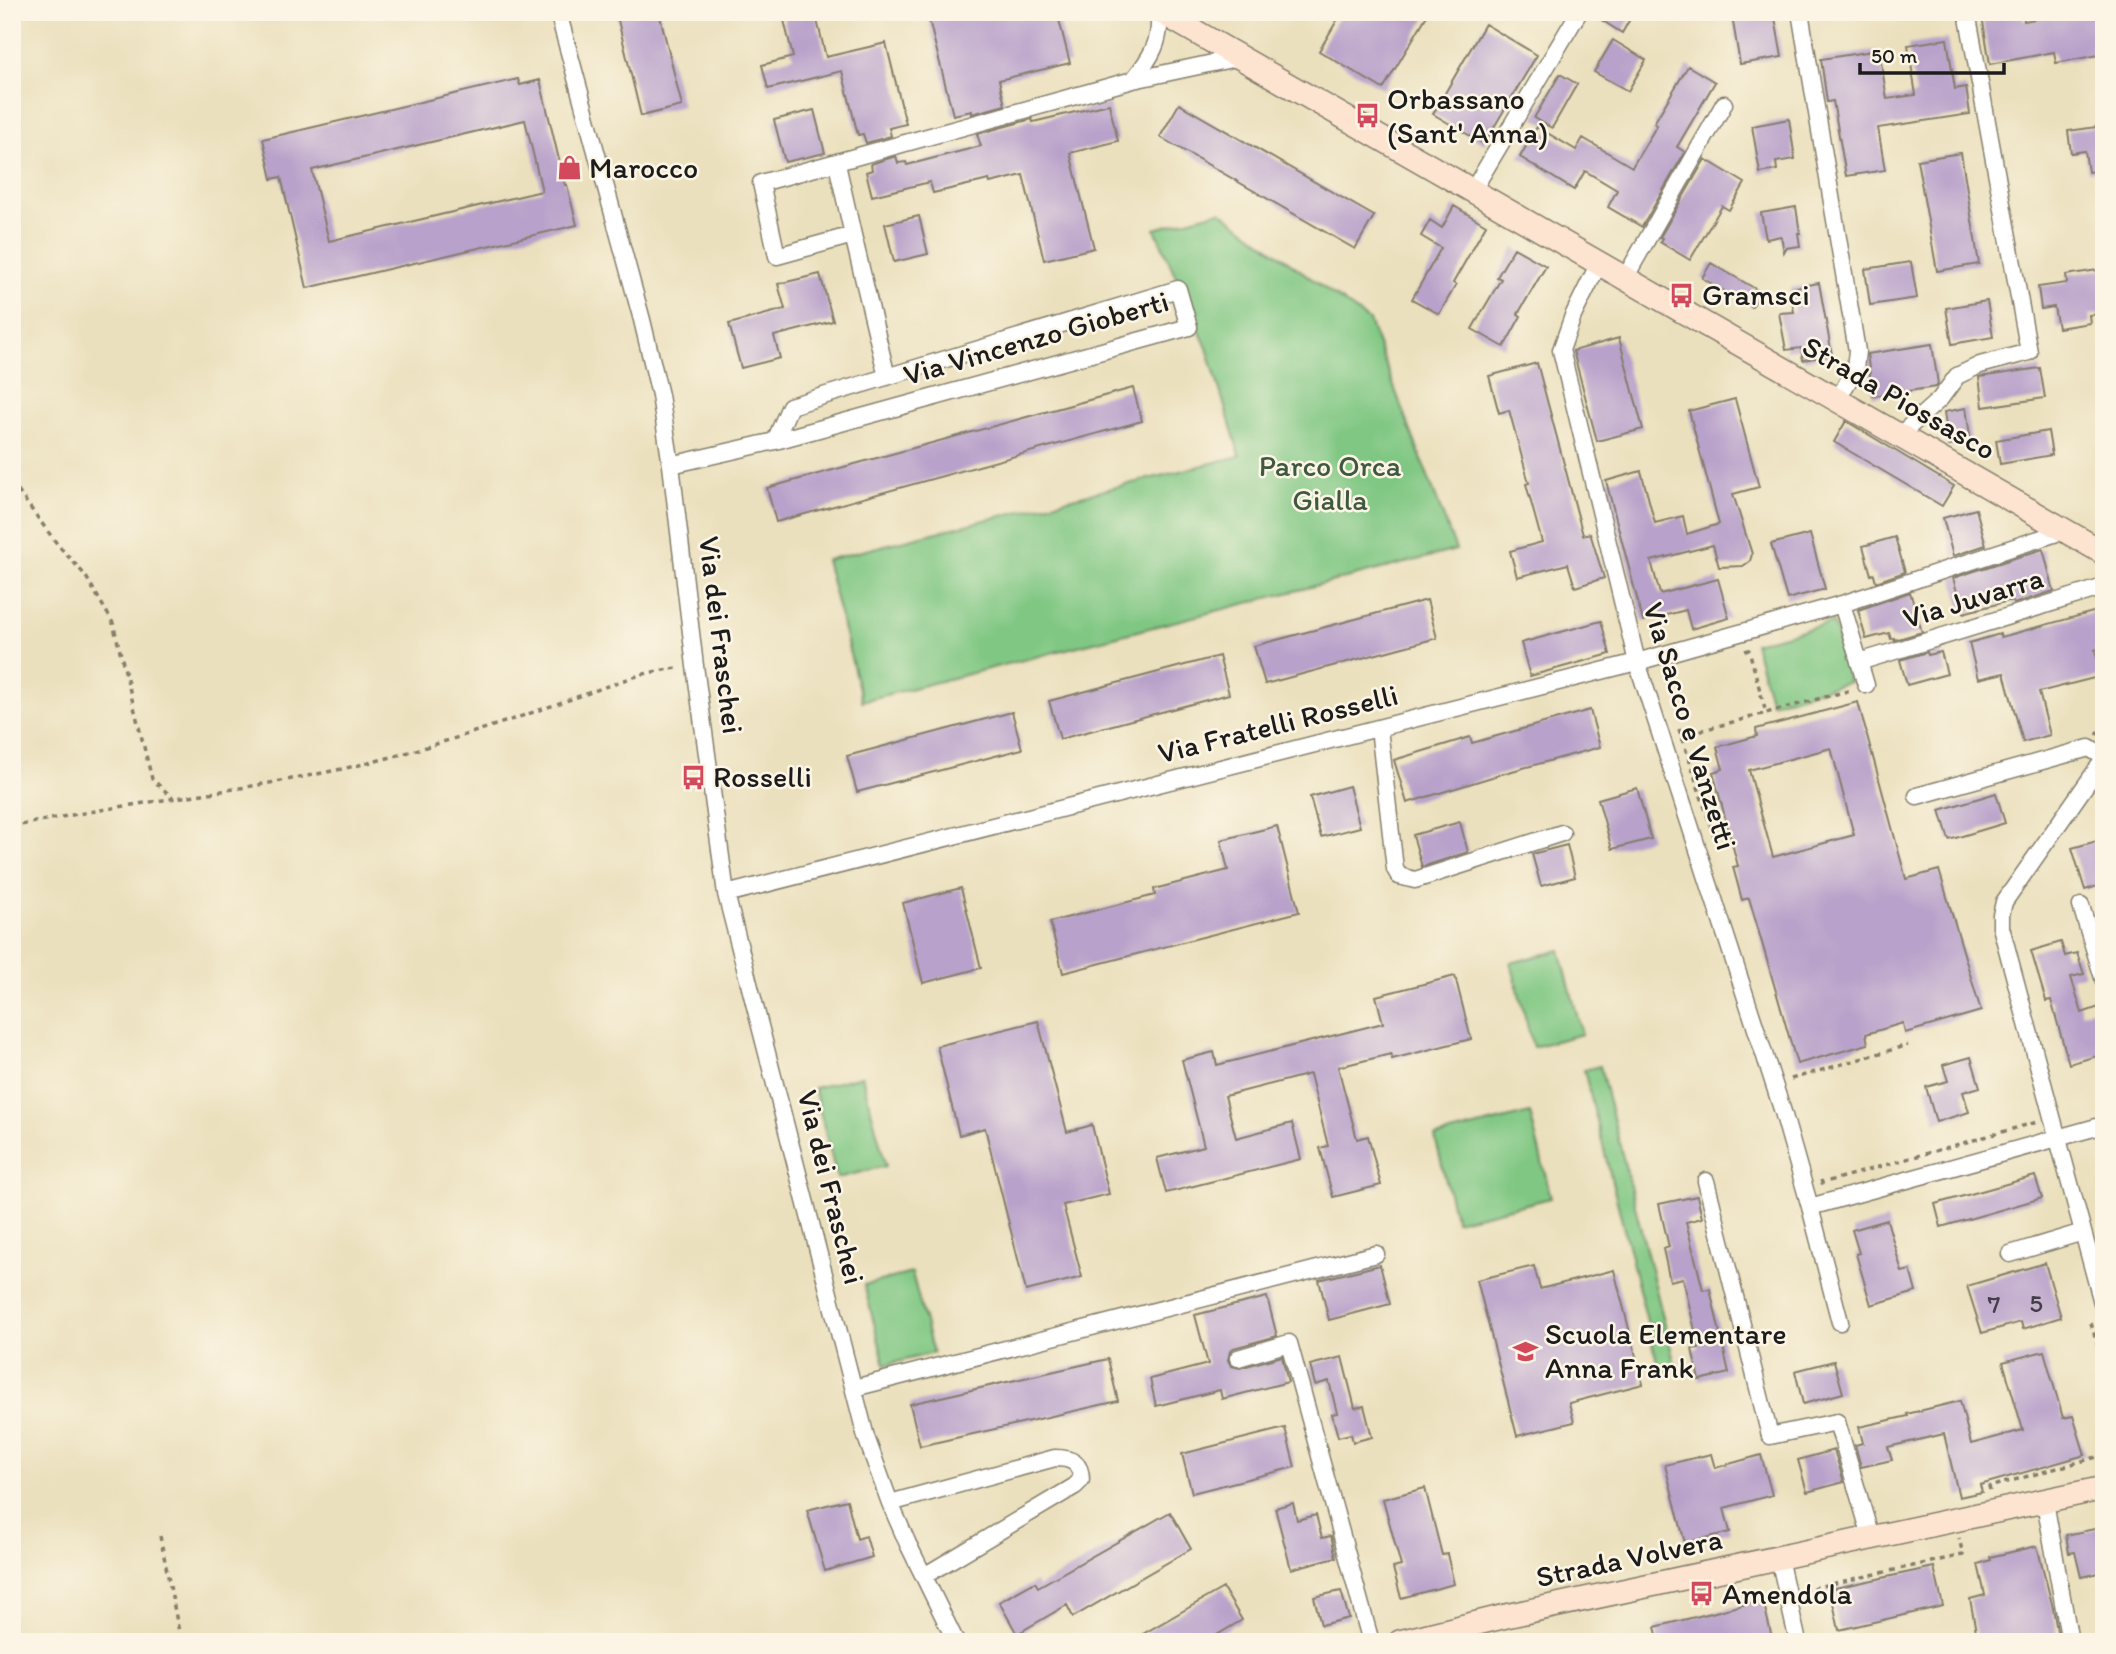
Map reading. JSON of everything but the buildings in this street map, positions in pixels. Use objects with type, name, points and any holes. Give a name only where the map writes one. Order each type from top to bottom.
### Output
[{"type":"street","name":"Via dei Fraschei","points":[[558,12],[660,395],[726,894],[866,1437],[890,1503],[956,1642]]},
{"type":"street","name":"Strada Piossasco","points":[[1160,12],[2104,553]]},
{"type":"street","points":[[1133,80],[1149,61],[1157,43],[1160,12]]},
{"type":"street","points":[[1473,190],[1578,12]]},
{"type":"street","points":[[1800,12],[1857,351],[1854,369],[1838,400]]},
{"type":"street","points":[[1900,435],[1940,399],[1957,376],[1980,365],[2029,352],[1966,12]]},
{"type":"street","points":[[853,235],[777,256],[761,183],[1133,80],[1241,57]]},
{"type":"street","points":[[1625,278],[1724,104]]},
{"type":"street","name":"Via Vincenzo Gioberti","points":[[837,163],[887,377]]},
{"type":"street","name":"Via Sacco e Vanzetti","points":[[1599,262],[1560,350],[1637,662],[1783,1112],[1840,1322]]},
{"type":"street","name":"Via Vincenzo Gioberti","points":[[671,465],[775,441],[1189,327],[1178,289],[790,406],[775,441]]},
{"type":"street","name":"Via Fratelli Rosselli","points":[[726,894],[1637,662],[1843,604],[2066,530]]},
{"type":"street","name":"Via Juvarra","points":[[1859,662],[2104,587]]},
{"type":"street","points":[[1843,604],[1866,685]]},
{"type":"street","points":[[1379,728],[1395,869],[1399,876],[1415,880],[1562,833]]},
{"type":"street","points":[[1917,796],[2089,748],[2104,758],[2004,902],[2001,915],[2004,940],[2104,1310]]},
{"type":"street","points":[[2081,906],[2104,981]]},
{"type":"street","points":[[1810,1207],[2104,1125]]},
{"type":"street","points":[[1706,1181],[1770,1436],[1837,1422],[1871,1536]]},
{"type":"street","points":[[2010,1254],[2082,1232]]},
{"type":"street","points":[[854,1388],[1376,1254]]},
{"type":"street","points":[[1238,1357],[1289,1343],[1371,1642]]},
{"type":"street","points":[[890,1503],[1055,1458],[1068,1458],[1076,1462],[1081,1471],[1081,1480],[1075,1486],[924,1576]]},
{"type":"street","name":"Strada Volvera","points":[[1400,1642],[1871,1536],[2104,1488]]},
{"type":"street","points":[[2045,1502],[2070,1642]]},
{"type":"street","points":[[1779,1558],[1798,1642]]},
{"type":"path","points":[[12,483],[85,576],[113,623],[152,779],[173,798]]},
{"type":"path","points":[[1736,653],[1749,650],[1766,713]]},
{"type":"path","points":[[12,827],[283,781],[394,756],[461,736],[635,675],[695,666]]},
{"type":"path","points":[[1681,736],[1866,685]]},
{"type":"path","points":[[1678,725],[1716,842]]},
{"type":"path","points":[[1794,1089],[1791,1079],[1908,1045]]},
{"type":"path","points":[[1818,1171],[1822,1183],[2038,1122]]},
{"type":"path","points":[[160,1536],[181,1642]]},
{"type":"green space","name":"Parco Orca Gialla","points":[[1220,211],[1369,321],[1456,550],[862,701],[826,560],[1240,456],[1207,348],[1155,229]]},
{"type":"green space","points":[[1833,622],[1849,682],[1771,703],[1754,643]]},
{"type":"green space","points":[[1560,950],[1582,1034],[1533,1047],[1511,963]]},
{"type":"green space","points":[[1600,1066],[1676,1369],[1660,1373],[1584,1070]]},
{"type":"green space","points":[[862,1076],[886,1166],[837,1178],[814,1088]]},
{"type":"green space","points":[[1530,1113],[1551,1198],[1456,1221],[1435,1137]]},
{"type":"green space","points":[[912,1273],[933,1353],[885,1365],[864,1285]]},
{"type":"place","name":"Orbassano (Sant' Anna)","points":[[1367,116]]},
{"type":"place","name":"Marocco","points":[[569,168]]},
{"type":"place","name":"Gramsci","points":[[1682,295]]},
{"type":"place","name":"Rosselli","points":[[693,777]]},
{"type":"place","name":"Scuola Elementare Anna Frank","points":[[1525,1351]]},
{"type":"place","name":"Amendola","points":[[1702,1594]]}]
